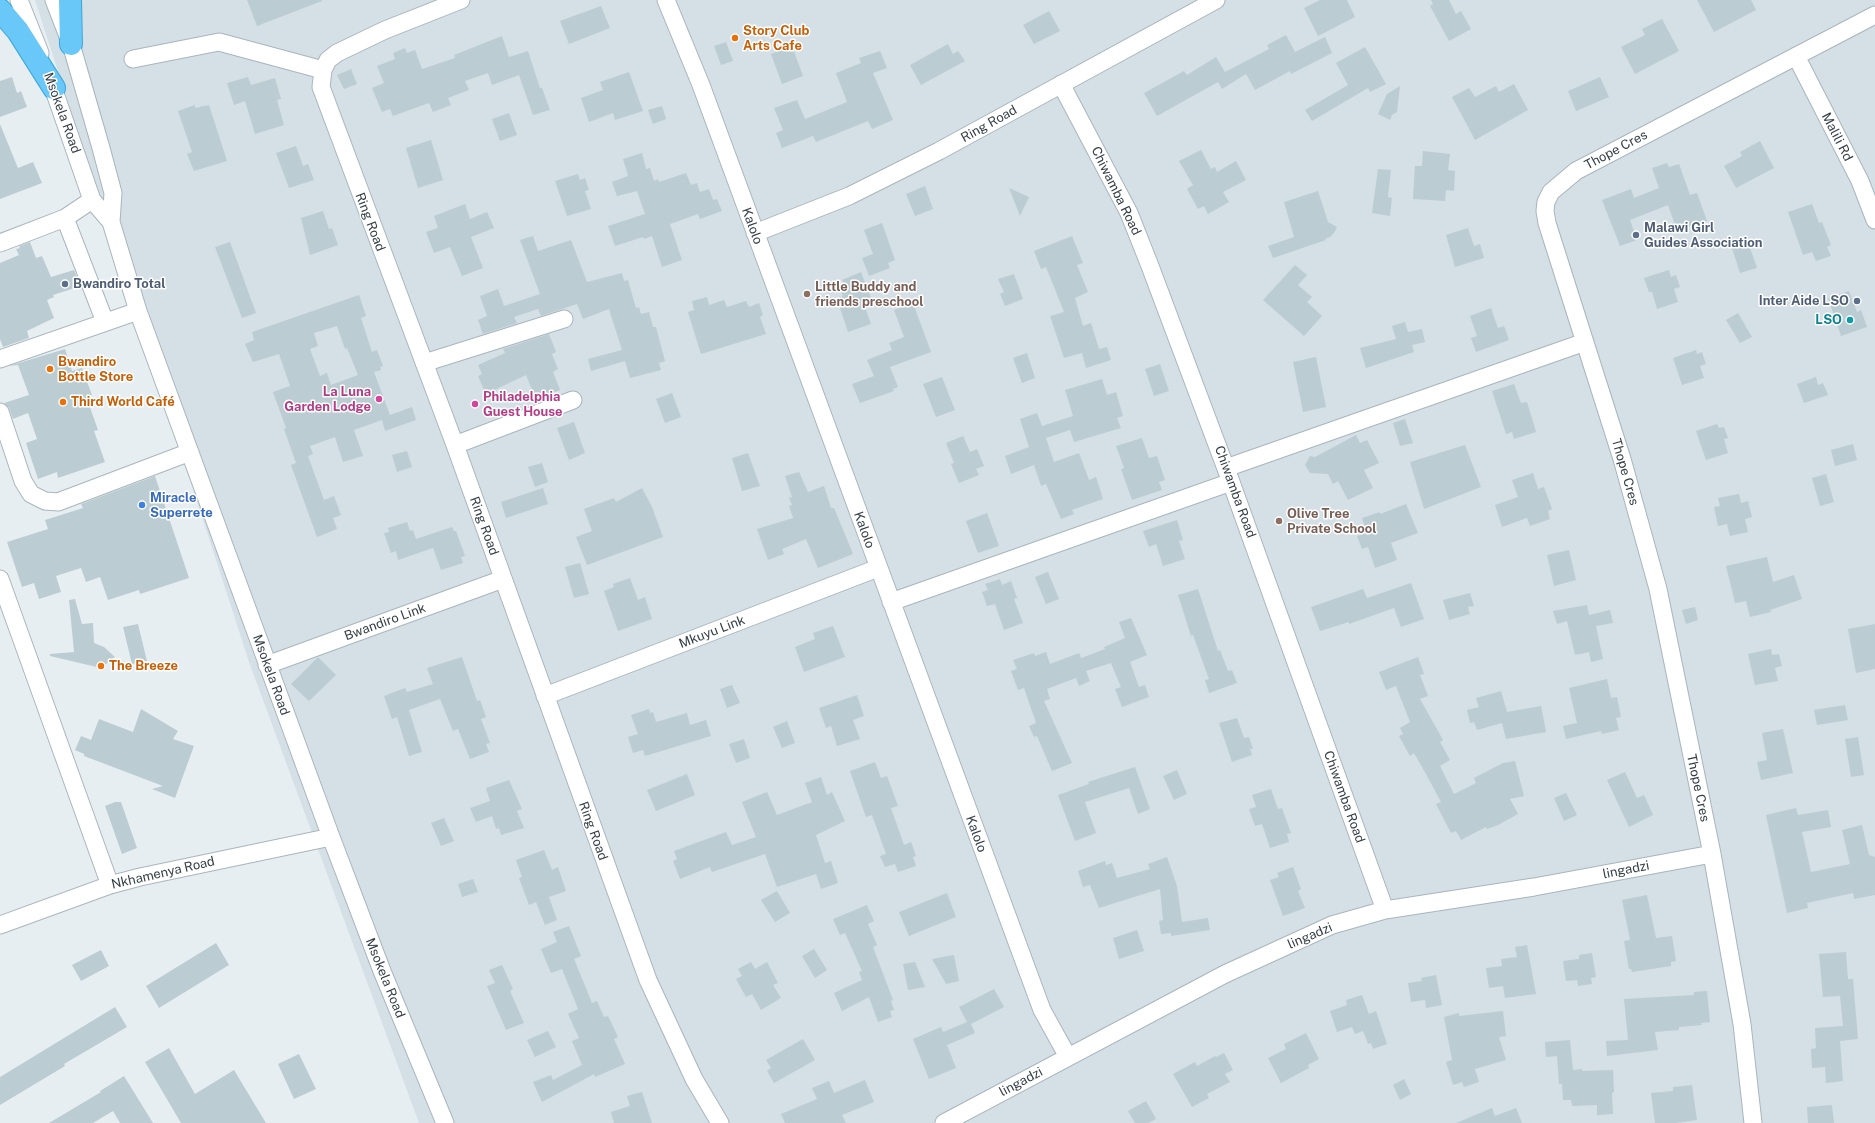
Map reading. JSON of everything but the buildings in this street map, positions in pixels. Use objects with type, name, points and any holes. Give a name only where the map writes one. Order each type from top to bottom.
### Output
[{"type":"highway","points":[[70,0],[71,44]]},
{"type":"highway","points":[[0,10],[18,31],[54,88]]},
{"type":"street","name":"Msokela Road","points":[[19,0],[54,88],[92,200],[111,222]]},
{"type":"street","name":"Msokela Road","points":[[54,0],[71,44],[91,112],[113,194],[111,222],[138,311],[331,838],[382,971],[445,1123]]},
{"type":"street","points":[[133,59],[219,42],[322,70],[328,60],[336,53],[385,30],[461,0]]},
{"type":"street","name":"Kalolo","points":[[666,0],[701,85],[1042,1010],[1068,1057]]},
{"type":"street","name":"Ring Road","points":[[755,233],[849,196],[939,151],[1216,0]]},
{"type":"street","name":"Thope Cres","points":[[1753,1123],[1742,1024],[1712,854],[1658,589],[1622,459],[1547,223],[1545,211],[1546,202],[1551,192],[1576,171],[1875,14]]},
{"type":"street","name":"Malili Rd","points":[[1796,56],[1860,181],[1875,220]]},
{"type":"street","name":"Ring Road","points":[[322,70],[321,87],[323,97],[455,445],[648,980],[694,1079],[720,1123]]},
{"type":"street","name":"Chiwamba Road","points":[[1061,84],[1129,213],[1150,266],[1229,475],[1385,910]]},
{"type":"street","points":[[0,243],[65,218],[92,200]]},
{"type":"street","points":[[65,218],[105,322]]},
{"type":"street","points":[[0,359],[138,311]]},
{"type":"street","points":[[424,363],[564,319]]},
{"type":"street","points":[[891,602],[1585,342]]},
{"type":"street","points":[[455,445],[574,400]]},
{"type":"street","points":[[0,412],[23,481],[31,494],[45,501],[58,502],[190,452]]},
{"type":"street","name":"Mkuyu Link","points":[[545,696],[878,568]]},
{"type":"street","points":[[0,579],[110,885]]},
{"type":"street","name":"Bwandiro Link","points":[[267,665],[503,579]]},
{"type":"street","name":"Nkhamenya Road","points":[[0,925],[110,885],[140,877],[331,838]]},
{"type":"street","name":"lingadzi","points":[[944,1123],[1225,974],[1332,925],[1385,910],[1534,887],[1712,854]]},
{"type":"shaded area","points":[[35,0],[1875,0],[1875,1123],[419,1123],[249,662]]},
{"type":"place","name":"Story Club Arts Cafe","points":[[735,38]]},
{"type":"place","name":"Malawi Girl Guides Association","points":[[1636,235]]},
{"type":"place","name":"Bwandiro Total","points":[[65,284]]},
{"type":"place","name":"Little Buddy and friends preschool","points":[[807,294]]},
{"type":"place","name":"Inter Aide LSO","points":[[1857,301]]},
{"type":"place","name":"LSO","points":[[1850,320]]},
{"type":"place","name":"Bwandiro Bottle Store","points":[[50,369]]},
{"type":"place","name":"La Luna Garden Lodge","points":[[379,399]]},
{"type":"place","name":"Third World Café","points":[[63,402]]},
{"type":"place","name":"Philadelphia Guest House","points":[[475,404]]},
{"type":"place","name":"Miracle Superrete","points":[[142,505]]},
{"type":"place","name":"Olive Tree Private School","points":[[1279,521]]},
{"type":"place","name":"The Breeze","points":[[101,666]]}]
